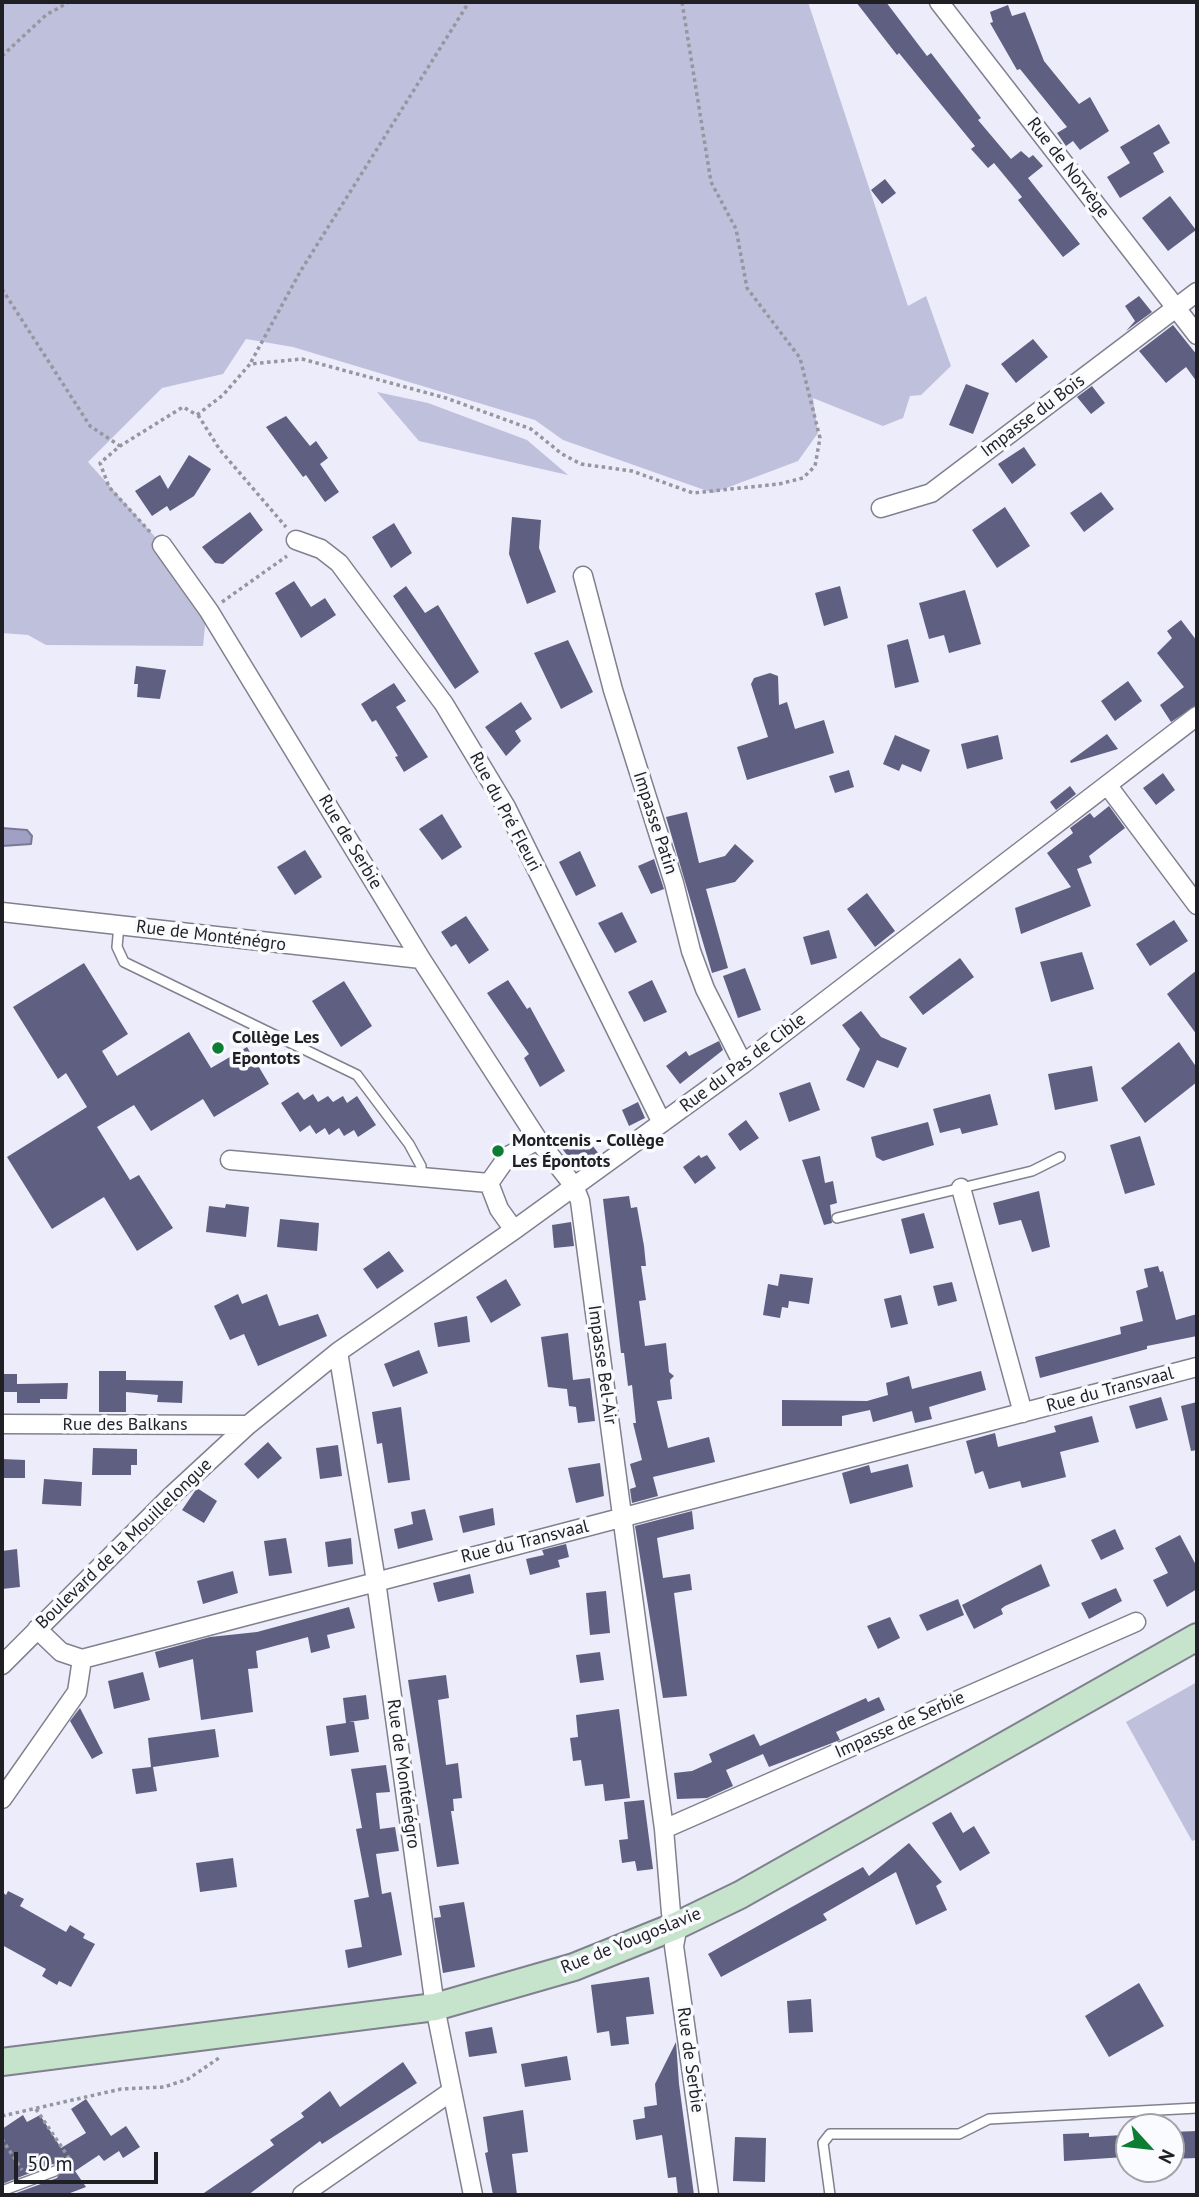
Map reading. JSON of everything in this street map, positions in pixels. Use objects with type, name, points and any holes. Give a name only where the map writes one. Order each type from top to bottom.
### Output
[{"type":"main road","name":"Rue de Yougoslavie","points":[[2,2062],[435,2007],[574,1967],[677,1925],[740,1895],[1197,1637]]},
{"type":"street","name":"Rue de Norvège","points":[[939,2],[1197,335]]},
{"type":"street","name":"Impasse du Bois","points":[[881,508],[931,493],[1197,292]]},
{"type":"street","name":"Rue du Pré Fleuri","points":[[296,540],[321,549],[339,563],[444,705],[506,807],[662,1123]]},
{"type":"street","name":"Rue de Serbie","points":[[162,545],[209,611],[421,960],[538,1140]]},
{"type":"street","name":"Impasse Patin","points":[[583,576],[613,690],[674,883],[691,951],[705,989],[743,1064]]},
{"type":"street","name":"Rue du Pas de Cible","points":[[248,1425],[338,1352],[514,1230],[743,1064],[1197,716]]},
{"type":"street","points":[[1108,786],[1197,905]]},
{"type":"street","name":"Rue de Monténégro","points":[[2,912],[421,960]]},
{"type":"street","points":[[489,1183],[508,1156],[538,1140]]},
{"type":"street","name":"Impasse Bel-Air","points":[[538,1140],[574,1186],[580,1202],[664,1829],[671,1913],[677,1925]]},
{"type":"street","points":[[230,1160],[489,1183]]},
{"type":"street","points":[[489,1183],[499,1209],[514,1230]]},
{"type":"street","name":"Rue du Transvaal","points":[[961,1188],[1023,1413]]},
{"type":"street","name":"Rue de Monténégro","points":[[338,1352],[376,1581],[435,2007],[473,2195]]},
{"type":"street","name":"Rue du Transvaal","points":[[82,1659],[1197,1367]]},
{"type":"street","name":"Rue des Balkans","points":[[2,1424],[248,1425]]},
{"type":"street","name":"Boulevard de la Mouillelongue","points":[[2,1665],[170,1497],[248,1425]]},
{"type":"street","name":"Impasse de Serbie","points":[[664,1829],[1136,1622]]},
{"type":"street","points":[[2,1799],[77,1692],[82,1659],[61,1652],[37,1629]]},
{"type":"street","name":"Rue de Serbie","points":[[677,1925],[674,1946],[709,2195]]},
{"type":"street","points":[[302,2195],[452,2091]]},
{"type":"lane","points":[[119,925],[117,947],[124,962],[357,1075],[409,1144],[421,1166],[421,1177]]},
{"type":"lane","points":[[837,1218],[1032,1171],[1060,1157]]},
{"type":"lane","points":[[830,2195],[823,2143],[830,2134],[959,2134],[989,2119],[1197,2108]]},
{"type":"lane","points":[[2,2192],[55,2171]]},
{"type":"path","points":[[2,56],[46,15],[69,2]]},
{"type":"path","points":[[197,415],[223,395],[250,363],[300,272],[469,2]]},
{"type":"path","points":[[250,363],[302,359],[446,398],[531,429],[562,454],[581,464],[632,471],[693,493],[779,484],[803,478],[815,466],[820,438],[800,358],[747,288],[736,229],[711,182],[682,2]]},
{"type":"path","points":[[2,289],[90,426],[120,446]]},
{"type":"path","points":[[162,545],[108,487],[100,463],[120,446],[183,407],[197,415],[220,450],[296,540],[291,553],[209,611]]},
{"type":"path","points":[[2,2116],[121,2089],[164,2087],[188,2079],[215,2063],[239,2032]]},
{"type":"path","points":[[36,2109],[71,2161],[55,2171]]},
{"type":"path","points":[[2,2139],[29,2181]]},
{"type":"shaded area","points":[[2,2],[808,2],[908,306],[926,296],[951,366],[921,395],[910,396],[903,418],[883,426],[813,398],[818,433],[798,461],[713,493],[563,440],[535,420],[293,347],[246,339],[223,374],[162,388],[88,462],[208,596],[203,646],[46,645],[28,635],[2,633]]},
{"type":"shaded area","points":[[377,392],[428,403],[527,440],[568,475],[419,441]]},
{"type":"shaded area","points":[[2,828],[27,830],[32,836],[31,844],[2,846]]},
{"type":"shaded area","points":[[1197,1682],[1197,1839],[1192,1841],[1126,1722]]},
{"type":"building","points":[[856,2],[886,2],[927,56],[931,53],[981,118],[978,120],[1011,159],[1021,151],[1029,158],[1033,155],[1043,166],[1028,178],[1080,244],[1063,257],[1018,200],[1022,197],[994,163],[988,168],[971,149],[975,146],[899,53],[897,55]]},
{"type":"building","points":[[1008,5],[1012,16],[1025,12],[1044,61],[1079,104],[1090,97],[1109,131],[1080,150],[1073,141],[1066,146],[1057,133],[1067,127],[1020,69],[1017,70],[990,23],[993,22],[990,12]]},
{"type":"building","points":[[1159,124],[1170,143],[1153,153],[1164,172],[1120,198],[1107,177],[1130,163],[1120,147]]},
{"type":"building","points":[[885,179],[896,193],[882,204],[871,190]]},
{"type":"building","points":[[1170,196],[1196,230],[1168,251],[1142,218]]},
{"type":"building","points":[[1139,296],[1152,312],[1126,331],[1135,321],[1125,306]]},
{"type":"building","points":[[1173,325],[1197,355],[1197,382],[1186,367],[1166,383],[1139,351]]},
{"type":"building","points":[[1033,339],[1048,357],[1016,383],[1001,364]]},
{"type":"building","points":[[966,384],[989,393],[973,434],[949,425]]},
{"type":"building","points":[[1092,386],[1105,403],[1091,414],[1077,397]]},
{"type":"building","points":[[286,416],[310,446],[316,441],[328,458],[320,464],[339,492],[325,502],[266,427]]},
{"type":"building","points":[[1024,447],[1036,465],[1012,484],[998,464]]},
{"type":"building","points":[[189,455],[211,469],[194,496],[170,511],[167,506],[152,516],[135,491],[160,475],[168,489]]},
{"type":"building","points":[[1101,492],[1114,509],[1084,532],[1070,513]]},
{"type":"building","points":[[1005,507],[1030,546],[997,568],[972,530]]},
{"type":"building","points":[[250,512],[263,530],[223,564],[215,563],[202,547]]},
{"type":"building","points":[[512,517],[541,520],[539,548],[556,592],[527,604],[509,554]]},
{"type":"building","points":[[394,523],[412,553],[391,568],[372,537]]},
{"type":"building","points":[[294,581],[311,607],[325,598],[336,615],[301,638],[275,593]]},
{"type":"building","points":[[406,586],[425,613],[438,605],[479,672],[455,689],[393,596]]},
{"type":"building","points":[[840,586],[848,618],[824,626],[815,593]]},
{"type":"building","points":[[965,590],[981,644],[949,653],[944,635],[929,639],[919,603]]},
{"type":"building","points":[[1181,620],[1197,641],[1197,705],[1171,722],[1160,705],[1184,687],[1157,653],[1172,638],[1167,631]]},
{"type":"building","points":[[908,639],[919,682],[895,688],[887,645]]},
{"type":"building","points":[[568,640],[593,692],[561,709],[534,653]]},
{"type":"building","points":[[136,666],[166,670],[160,699],[137,697],[138,684],[134,684]]},
{"type":"building","points":[[770,673],[778,676],[779,705],[787,702],[795,729],[824,720],[834,753],[747,780],[737,747],[768,737],[751,684],[754,678]]},
{"type":"building","points":[[1128,681],[1142,701],[1115,721],[1101,701]]},
{"type":"building","points":[[394,683],[406,701],[396,707],[428,757],[404,772],[395,757],[398,756],[376,720],[372,722],[361,704]]},
{"type":"building","points":[[521,702],[532,719],[515,731],[521,741],[506,756],[485,727]]},
{"type":"building","points":[[1107,734],[1118,749],[1071,763],[1070,761]]},
{"type":"building","points":[[895,735],[930,750],[921,772],[902,764],[899,771],[883,764]]},
{"type":"building","points":[[998,735],[1003,759],[967,769],[961,744]]},
{"type":"building","points":[[849,770],[854,787],[835,793],[829,776]]},
{"type":"building","points":[[1163,773],[1175,790],[1156,805],[1143,788]]},
{"type":"building","points":[[1070,786],[1076,794],[1056,810],[1050,802]]},
{"type":"building","points":[[1109,806],[1125,828],[1089,856],[1092,863],[1077,869],[1091,906],[1021,934],[1015,908],[1071,887],[1047,853],[1073,833],[1070,828],[1090,813],[1094,818]]},
{"type":"building","points":[[687,812],[699,863],[725,856],[735,844],[754,861],[735,882],[706,889],[728,968],[712,973],[666,817]]},
{"type":"building","points":[[442,814],[462,847],[442,860],[419,829]]},
{"type":"building","points":[[305,850],[322,877],[295,895],[277,867]]},
{"type":"building","points":[[580,851],[596,886],[576,896],[559,862]]},
{"type":"building","points":[[654,859],[664,889],[651,894],[638,866]]},
{"type":"building","points":[[867,893],[895,931],[875,947],[847,909]]},
{"type":"building","points":[[622,912],[637,942],[615,953],[598,923]]},
{"type":"building","points":[[466,916],[489,950],[469,964],[456,944],[451,947],[441,932]]},
{"type":"building","points":[[1174,920],[1188,941],[1150,966],[1136,944]]},
{"type":"building","points":[[829,930],[837,958],[811,965],[803,937]]},
{"type":"building","points":[[1082,952],[1094,989],[1051,1002],[1040,962]]},
{"type":"building","points":[[960,958],[974,977],[923,1015],[909,997]]},
{"type":"building","points":[[84,963],[128,1034],[102,1051],[117,1076],[189,1032],[211,1068],[247,1047],[269,1084],[214,1117],[203,1099],[151,1131],[134,1105],[97,1127],[130,1180],[139,1175],[173,1228],[137,1251],[104,1197],[52,1229],[7,1157],[87,1107],[66,1073],[58,1079],[13,1007]]},
{"type":"building","points":[[745,968],[761,1010],[738,1018],[723,976]]},
{"type":"building","points":[[1197,970],[1197,1035],[1167,994]]},
{"type":"building","points":[[508,980],[527,1009],[530,1007],[565,1071],[540,1087],[524,1058],[529,1054],[487,993]]},
{"type":"building","points":[[652,980],[667,1012],[644,1022],[628,992]]},
{"type":"building","points":[[344,981],[372,1026],[341,1047],[312,1001]]},
{"type":"building","points":[[861,1011],[881,1037],[907,1048],[898,1068],[877,1060],[864,1088],[846,1080],[860,1049],[842,1025]]},
{"type":"building","points":[[719,1041],[723,1050],[680,1084],[666,1066],[686,1051],[689,1056]]},
{"type":"building","points":[[1179,1042],[1197,1068],[1197,1082],[1145,1123],[1121,1088]]},
{"type":"building","points":[[1092,1066],[1098,1101],[1055,1110],[1048,1074]]},
{"type":"building","points":[[810,1082],[820,1110],[789,1122],[779,1093]]},
{"type":"building","points":[[298,1092],[304,1100],[313,1094],[318,1102],[328,1096],[333,1102],[343,1096],[347,1103],[357,1096],[376,1125],[358,1137],[354,1130],[344,1136],[339,1128],[329,1135],[325,1128],[316,1134],[310,1125],[300,1132],[281,1103]]},
{"type":"building","points":[[990,1094],[998,1125],[962,1134],[960,1128],[940,1133],[933,1109]]},
{"type":"building","points":[[638,1102],[645,1118],[629,1126],[622,1110]]},
{"type":"building","points":[[746,1120],[759,1138],[740,1151],[728,1134]]},
{"type":"building","points":[[928,1122],[934,1145],[883,1161],[876,1157],[871,1137]]},
{"type":"building","points":[[582,1132],[599,1154],[578,1170],[558,1143]]},
{"type":"building","points":[[1140,1136],[1155,1185],[1125,1194],[1110,1145]]},
{"type":"building","points":[[699,1155],[701,1158],[707,1155],[716,1168],[695,1184],[683,1167]]},
{"type":"building","points":[[820,1156],[825,1183],[833,1181],[837,1203],[830,1205],[832,1223],[824,1225],[802,1160]]},
{"type":"building","points":[[1039,1191],[1050,1247],[1032,1252],[1021,1220],[999,1225],[993,1203]]},
{"type":"building","points":[[629,1196],[631,1208],[637,1207],[644,1246],[646,1266],[641,1266],[646,1300],[639,1301],[645,1346],[666,1343],[669,1372],[674,1376],[670,1380],[672,1399],[657,1401],[668,1448],[709,1437],[715,1462],[653,1477],[658,1496],[632,1503],[630,1489],[636,1487],[630,1464],[642,1460],[633,1423],[636,1423],[632,1385],[628,1386],[624,1353],[621,1353],[603,1199]]},
{"type":"building","points":[[226,1204],[249,1207],[246,1237],[206,1232],[209,1206],[225,1208]]},
{"type":"building","points":[[924,1213],[934,1248],[910,1254],[901,1219]]},
{"type":"building","points":[[280,1219],[319,1223],[317,1251],[277,1247]]},
{"type":"building","points":[[571,1222],[574,1246],[554,1248],[552,1225]]},
{"type":"building","points":[[389,1251],[404,1271],[377,1289],[363,1269]]},
{"type":"building","points":[[1158,1266],[1160,1272],[1163,1271],[1176,1320],[1197,1314],[1197,1336],[1147,1346],[1147,1349],[1040,1378],[1035,1357],[1121,1334],[1120,1327],[1143,1321],[1136,1291],[1148,1287],[1144,1269]]},
{"type":"building","points":[[780,1274],[813,1278],[809,1304],[789,1301],[788,1308],[782,1307],[780,1318],[763,1315],[768,1284],[778,1286]]},
{"type":"building","points":[[506,1279],[521,1305],[491,1323],[476,1297]]},
{"type":"building","points":[[952,1282],[957,1301],[938,1306],[933,1286]]},
{"type":"building","points":[[238,1294],[242,1304],[267,1294],[279,1326],[318,1314],[327,1336],[258,1366],[244,1334],[230,1340],[214,1306]]},
{"type":"building","points":[[901,1295],[908,1324],[891,1328],[884,1299]]},
{"type":"building","points":[[467,1316],[470,1342],[438,1347],[434,1323]]},
{"type":"building","points":[[568,1333],[573,1380],[590,1378],[595,1421],[578,1423],[576,1407],[569,1406],[567,1389],[548,1387],[541,1337]]},
{"type":"building","points":[[419,1350],[428,1373],[393,1387],[384,1364]]},
{"type":"building","points":[[99,1371],[126,1371],[126,1380],[183,1381],[182,1403],[157,1402],[158,1395],[126,1392],[126,1412],[99,1412]]},
{"type":"building","points":[[981,1371],[986,1390],[929,1407],[932,1419],[915,1423],[912,1411],[873,1422],[870,1410],[842,1416],[842,1426],[782,1426],[782,1400],[867,1401],[888,1395],[886,1383],[909,1376],[912,1389]]},
{"type":"building","points":[[2,1374],[17,1374],[17,1392],[2,1392]]},
{"type":"building","points":[[68,1383],[67,1399],[40,1399],[40,1403],[17,1403],[17,1384]]},
{"type":"building","points":[[1161,1397],[1168,1420],[1136,1429],[1129,1406]]},
{"type":"building","points":[[1197,1402],[1197,1450],[1191,1451],[1181,1406]]},
{"type":"building","points":[[401,1407],[410,1480],[388,1483],[382,1443],[377,1444],[372,1412]]},
{"type":"building","points":[[1092,1416],[1099,1442],[1060,1452],[1066,1477],[1022,1488],[1020,1481],[989,1489],[983,1471],[975,1474],[966,1441],[995,1433],[998,1447],[1056,1432],[1054,1426]]},
{"type":"building","points":[[268,1442],[282,1458],[258,1479],[244,1464]]},
{"type":"building","points":[[338,1445],[342,1476],[320,1479],[316,1448]]},
{"type":"building","points":[[93,1448],[137,1449],[137,1465],[131,1465],[131,1475],[92,1475]]},
{"type":"building","points":[[2,1459],[25,1460],[25,1478],[2,1478]]},
{"type":"building","points":[[600,1463],[604,1496],[576,1503],[568,1468]]},
{"type":"building","points":[[908,1464],[913,1487],[850,1504],[842,1473],[869,1465],[871,1473]]},
{"type":"building","points":[[44,1479],[82,1482],[81,1506],[42,1504]]},
{"type":"building","points":[[197,1488],[217,1501],[204,1523],[182,1510]]},
{"type":"building","points":[[493,1508],[495,1525],[463,1533],[459,1516]]},
{"type":"building","points":[[425,1509],[433,1540],[398,1549],[394,1529],[413,1524],[411,1512]]},
{"type":"building","points":[[692,1511],[694,1529],[657,1538],[663,1578],[690,1574],[692,1590],[674,1593],[687,1696],[663,1698],[635,1526]]},
{"type":"building","points":[[1115,1529],[1124,1549],[1101,1560],[1091,1540]]},
{"type":"building","points":[[1180,1535],[1197,1567],[1197,1589],[1167,1607],[1153,1580],[1168,1573],[1155,1548]]},
{"type":"building","points":[[286,1538],[292,1573],[269,1576],[264,1541]]},
{"type":"building","points":[[351,1538],[353,1564],[328,1567],[325,1542]]},
{"type":"building","points":[[566,1544],[569,1557],[558,1560],[560,1567],[530,1575],[526,1559],[544,1555],[542,1550]]},
{"type":"building","points":[[17,1549],[20,1587],[2,1589],[2,1551]]},
{"type":"building","points":[[1041,1564],[1050,1586],[1005,1606],[1001,1609],[1003,1614],[974,1629],[962,1605]]},
{"type":"building","points":[[233,1571],[238,1593],[203,1604],[197,1581]]},
{"type":"building","points":[[470,1574],[474,1593],[438,1602],[433,1583]]},
{"type":"building","points":[[1116,1588],[1122,1601],[1089,1619],[1081,1603]]},
{"type":"building","points":[[606,1591],[610,1633],[590,1635],[586,1593]]},
{"type":"building","points":[[958,1599],[964,1615],[927,1631],[919,1615]]},
{"type":"building","points":[[349,1607],[355,1628],[327,1635],[330,1648],[311,1653],[308,1637],[256,1651],[258,1668],[248,1669],[253,1712],[201,1720],[193,1659],[159,1668],[155,1652],[210,1637],[257,1632]]},
{"type":"building","points":[[890,1617],[900,1638],[878,1649],[867,1626]]},
{"type":"building","points":[[600,1652],[604,1680],[580,1683],[576,1655]]},
{"type":"building","points":[[143,1672],[150,1700],[114,1709],[108,1681]]},
{"type":"building","points":[[446,1675],[449,1698],[438,1700],[446,1765],[458,1763],[462,1798],[453,1799],[454,1811],[451,1811],[459,1864],[437,1867],[408,1680]]},
{"type":"building","points":[[366,1695],[369,1719],[349,1722],[354,1722],[359,1752],[330,1756],[326,1726],[346,1723],[343,1698]]},
{"type":"building","points":[[879,1697],[885,1710],[836,1732],[840,1740],[769,1767],[763,1754],[726,1770],[733,1786],[707,1798],[677,1799],[674,1773],[692,1771],[712,1762],[709,1754],[754,1734],[760,1746],[866,1698],[868,1702]]},
{"type":"building","points":[[80,1708],[103,1753],[92,1759],[70,1721]]},
{"type":"building","points":[[619,1709],[630,1798],[605,1801],[603,1784],[585,1786],[581,1760],[573,1761],[570,1738],[578,1737],[576,1715]]},
{"type":"building","points":[[215,1729],[219,1757],[153,1767],[157,1791],[136,1794],[132,1769],[151,1767],[148,1738]]},
{"type":"building","points":[[386,1765],[390,1792],[376,1793],[380,1829],[395,1827],[399,1851],[376,1854],[382,1894],[391,1892],[402,1955],[348,1968],[345,1950],[362,1947],[354,1900],[369,1897],[356,1829],[362,1828],[351,1769]]},
{"type":"building","points":[[644,1800],[653,1869],[637,1871],[635,1861],[622,1863],[619,1840],[628,1839],[624,1802]]},
{"type":"building","points":[[951,1812],[963,1833],[974,1826],[990,1853],[960,1871],[932,1823]]},
{"type":"building","points":[[909,1843],[942,1882],[936,1886],[947,1910],[916,1925],[896,1872],[823,1914],[827,1920],[721,1977],[708,1954],[863,1867],[869,1876]]},
{"type":"building","points":[[233,1858],[237,1887],[200,1892],[196,1863]]},
{"type":"building","points":[[8,1891],[24,1899],[20,1906],[66,1932],[70,1925],[85,1934],[83,1938],[95,1944],[71,1987],[59,1981],[57,1985],[42,1976],[46,1969],[2,1945],[2,1892],[6,1895]]},
{"type":"building","points":[[464,1902],[475,1967],[443,1973],[434,1918],[441,1917],[439,1906]]},
{"type":"building","points":[[649,1977],[654,2014],[626,2017],[629,2044],[611,2046],[609,2031],[597,2033],[591,1985]]},
{"type":"building","points":[[1139,1983],[1164,2026],[1109,2057],[1085,2016]]},
{"type":"building","points":[[811,1999],[813,2032],[789,2033],[787,2001]]},
{"type":"building","points":[[492,2027],[497,2053],[469,2057],[465,2032]]},
{"type":"building","points":[[676,2042],[694,2195],[678,2195],[676,2177],[668,2178],[662,2135],[636,2140],[633,2120],[645,2118],[644,2107],[657,2105],[655,2084]]},
{"type":"building","points":[[567,2056],[571,2080],[525,2087],[521,2064]]},
{"type":"building","points":[[403,2062],[417,2083],[322,2144],[320,2141],[248,2195],[201,2195],[274,2145],[270,2140],[304,2117],[301,2113],[330,2091],[340,2107]]},
{"type":"building","points":[[86,2099],[111,2136],[126,2126],[140,2147],[123,2158],[119,2151],[104,2161],[99,2155],[75,2171],[86,2187],[65,2195],[11,2195],[57,2178],[62,2169],[53,2164],[2,2184],[2,2129],[23,2115],[27,2122],[40,2115],[61,2148],[86,2133],[71,2109]]},
{"type":"building","points":[[523,2110],[528,2152],[512,2154],[517,2195],[493,2195],[485,2153],[488,2152],[483,2117]]},
{"type":"building","points":[[1185,2131],[1197,2131],[1197,2158],[1185,2158]]},
{"type":"building","points":[[1089,2133],[1089,2137],[1115,2135],[1115,2158],[1064,2161],[1063,2134]]},
{"type":"building","points":[[735,2137],[766,2138],[765,2182],[733,2181]]},
{"type":"place","name":"Collège Les Epontots","points":[[218,1048]]},
{"type":"place","name":"Montcenis - Collège Les Épontots","points":[[498,1151]]}]
